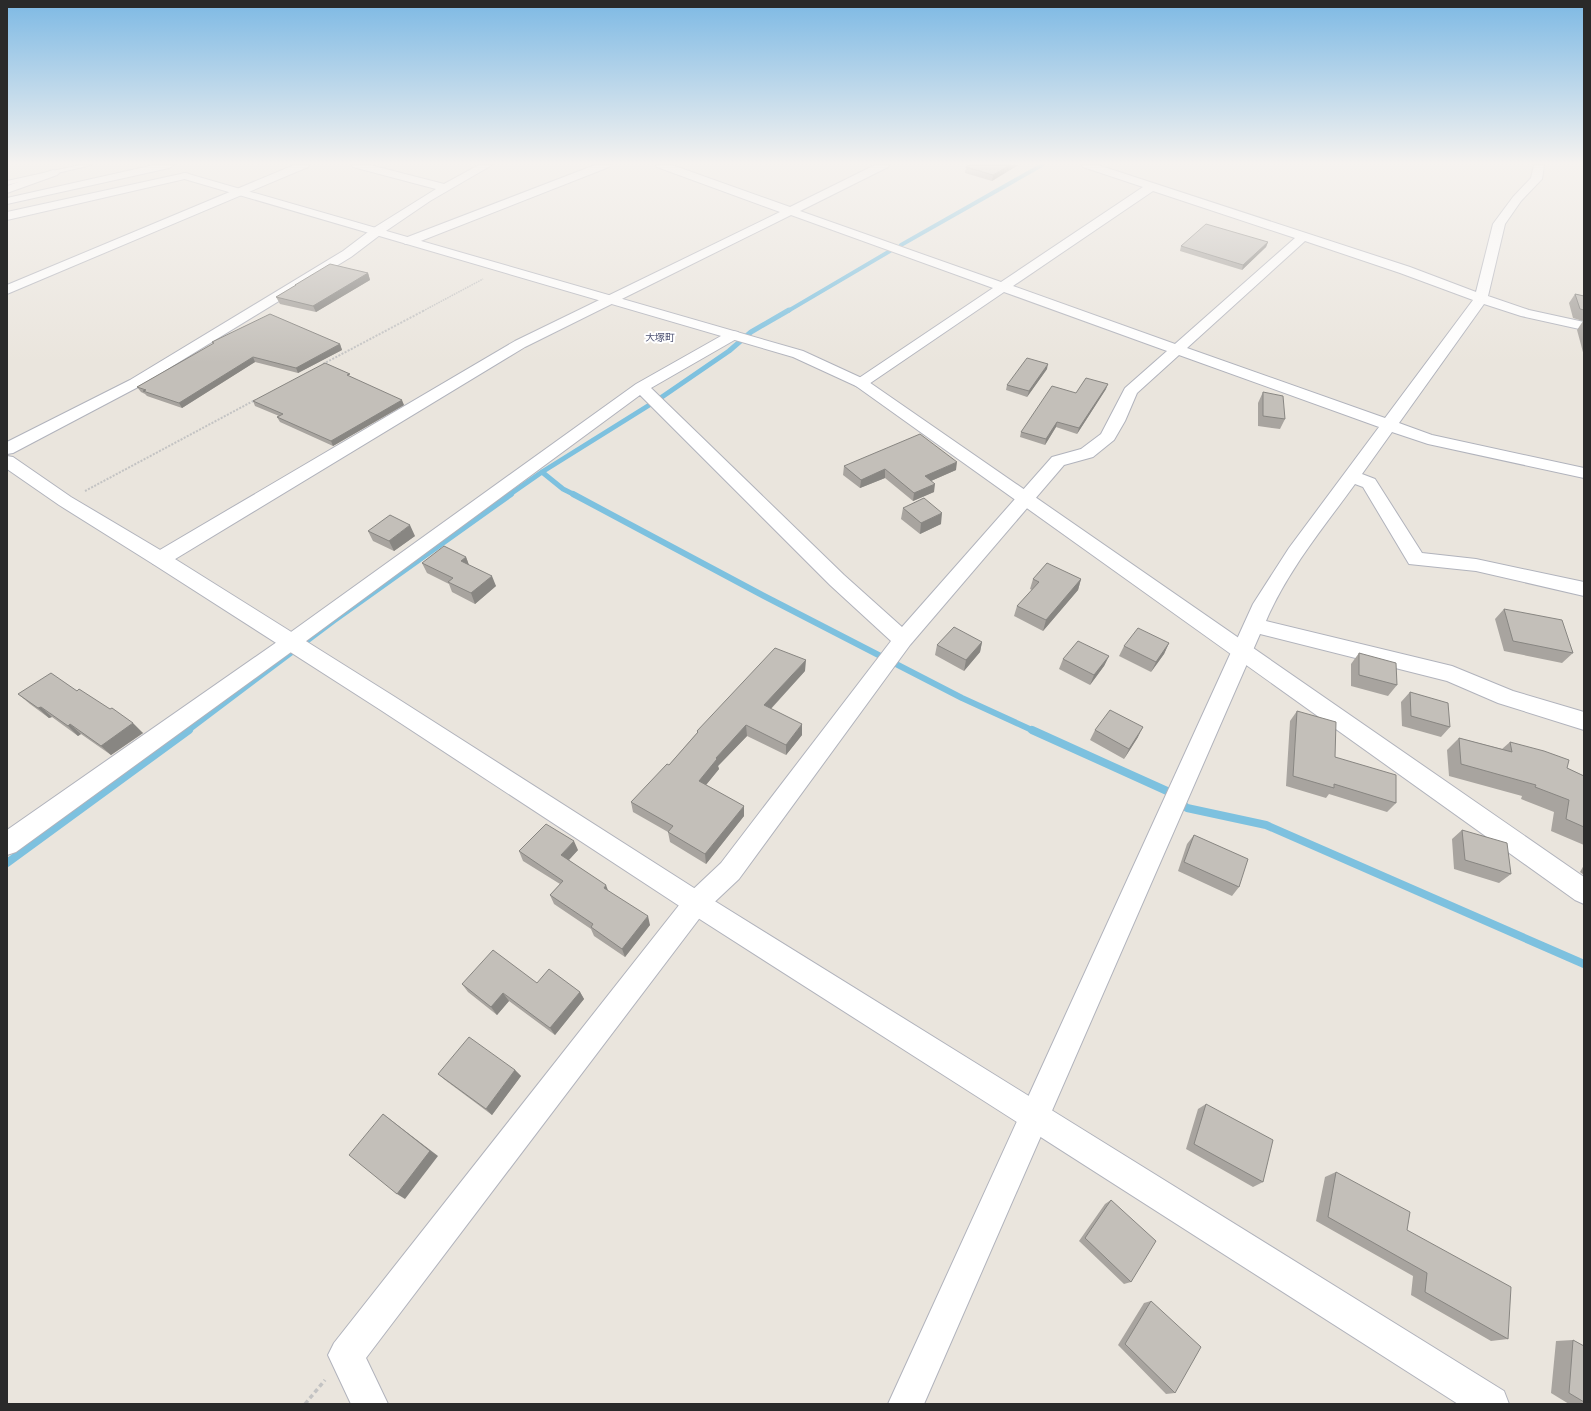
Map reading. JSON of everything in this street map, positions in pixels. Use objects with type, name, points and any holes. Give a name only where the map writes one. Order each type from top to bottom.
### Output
[{"type":"street","points":[[7,290],[148,231]]},
{"type":"street","points":[[372,231],[798,354],[861,383],[1584,892]]},
{"type":"street","points":[[409,241],[435,231]]},
{"type":"street","points":[[160,559],[520,344],[750,231]]},
{"type":"street","points":[[846,231],[1428,439],[1584,473]]},
{"type":"street","points":[[861,383],[1084,231]]},
{"type":"street","points":[[1288,231],[1526,313],[1584,326]]},
{"type":"street","points":[[906,1404],[1263,604],[1296,552],[1390,426],[1469,317],[1481,298],[1497,231]]},
{"type":"street","points":[[7,450],[135,383],[347,254],[376,232]]},
{"type":"street","points":[[370,1404],[346,1355],[696,903],[730,870],[893,653],[1058,461],[1087,453],[1108,437],[1117,421],[1130,391],[1304,236]]},
{"type":"street","points":[[7,844],[292,642],[318,621],[641,387],[733,335]]},
{"type":"street","points":[[641,387],[836,580],[893,653]]},
{"type":"street","points":[[7,461],[65,501],[292,642],[696,903],[1490,1404]]},
{"type":"street","points":[[1352,476],[1369,482],[1416,559],[1476,566],[1540,578],[1584,589]]},
{"type":"street","points":[[1253,625],[1452,674],[1506,697],[1584,721]]},
{"type":"path","points":[[323,364],[504,268]]},
{"type":"path","points":[[65,501],[260,398]]},
{"type":"building","points":[[1198,231],[1230,231],[1268,242],[1243,265],[1181,246]]},
{"type":"building","points":[[330,264],[368,273],[313,306],[276,297],[295,285]]},
{"type":"building","points":[[1575,294],[1584,296],[1584,310],[1580,309]]},
{"type":"building","points":[[270,314],[340,344],[296,368],[253,357],[179,403],[143,391],[146,390],[137,387],[214,343],[212,342]]},
{"type":"building","points":[[1027,358],[1048,364],[1029,391],[1007,385]]},
{"type":"building","points":[[325,363],[350,374],[347,375],[402,400],[331,441],[277,417],[283,414],[253,401]]},
{"type":"building","points":[[1086,378],[1108,384],[1079,428],[1057,422],[1046,439],[1021,432],[1052,386],[1076,393]]},
{"type":"building","points":[[1263,392],[1283,396],[1285,419],[1263,416]]},
{"type":"building","points":[[920,434],[957,462],[925,476],[935,484],[914,493],[885,469],[861,480],[844,466]]},
{"type":"building","points":[[924,498],[942,513],[921,523],[903,508]]},
{"type":"building","points":[[390,515],[410,525],[389,541],[368,531]]},
{"type":"building","points":[[444,546],[466,557],[461,561],[492,576],[471,593],[448,582],[453,578],[422,563]]},
{"type":"building","points":[[1047,563],[1081,579],[1046,620],[1017,606],[1039,582],[1033,579]]},
{"type":"building","points":[[1504,609],[1562,620],[1573,653],[1513,641]]},
{"type":"building","points":[[954,627],[982,642],[966,660],[937,645]]},
{"type":"building","points":[[1138,628],[1169,643],[1156,662],[1124,646]]},
{"type":"building","points":[[1078,641],[1109,656],[1094,675],[1063,659]]},
{"type":"building","points":[[775,648],[806,660],[764,705],[802,724],[786,745],[746,725],[716,758],[717,759],[699,781],[744,806],[705,854],[668,832],[673,826],[631,802],[667,764],[669,765],[698,732],[697,731]]},
{"type":"building","points":[[1359,653],[1396,663],[1397,685],[1359,675]]},
{"type":"building","points":[[51,673],[77,691],[79,689],[110,709],[112,708],[133,723],[101,746],[70,724],[68,726],[41,707],[38,708],[18,694]]},
{"type":"building","points":[[1410,692],[1448,703],[1450,727],[1411,716]]},
{"type":"building","points":[[1110,710],[1143,727],[1129,749],[1095,730]]},
{"type":"building","points":[[1297,711],[1336,722],[1335,757],[1396,775],[1396,803],[1334,784],[1334,788],[1293,776]]},
{"type":"building","points":[[1459,738],[1512,752],[1510,742],[1544,751],[1569,760],[1567,768],[1584,776],[1584,827],[1566,819],[1569,800],[1535,787],[1536,785],[1461,764]]},
{"type":"building","points":[[546,824],[574,841],[561,855],[606,885],[604,888],[648,916],[622,949],[591,927],[593,924],[550,895],[563,881],[519,851]]},
{"type":"building","points":[[1462,830],[1507,843],[1511,874],[1465,860]]},
{"type":"building","points":[[1194,835],[1248,859],[1239,887],[1184,862]]},
{"type":"building","points":[[493,950],[537,983],[549,969],[580,992],[550,1028],[503,993],[491,1007],[462,984]]},
{"type":"building","points":[[469,1037],[515,1070],[486,1109],[438,1074]]},
{"type":"building","points":[[1206,1104],[1273,1140],[1263,1182],[1194,1144]]},
{"type":"building","points":[[383,1114],[430,1151],[397,1194],[349,1155]]},
{"type":"building","points":[[1336,1172],[1410,1212],[1407,1230],[1511,1287],[1508,1339],[1425,1292],[1427,1273],[1328,1217]]},
{"type":"building","points":[[1111,1200],[1156,1241],[1131,1282],[1085,1238]]},
{"type":"building","points":[[1151,1301],[1201,1347],[1175,1393],[1125,1344]]},
{"type":"building","points":[[1573,1340],[1584,1346],[1584,1402],[1569,1393]]},
{"type":"waterway","points":[[901,245],[926,231]]},
{"type":"waterway","points":[[788,311],[890,251]]},
{"type":"waterway","points":[[542,472],[659,399],[729,351],[751,332],[789,310]]},
{"type":"waterway","points":[[509,495],[542,472]]},
{"type":"waterway","points":[[542,472],[563,489],[573,494]]},
{"type":"waterway","points":[[187,731],[333,621],[511,494]]},
{"type":"waterway","points":[[573,494],[764,596],[962,698],[1034,731]]},
{"type":"waterway","points":[[7,863],[189,730]]},
{"type":"waterway","points":[[1032,730],[1167,791],[1187,808],[1266,825],[1584,964]]},
{"type":"district","name":"大塚町","points":[[660,338]]}]
